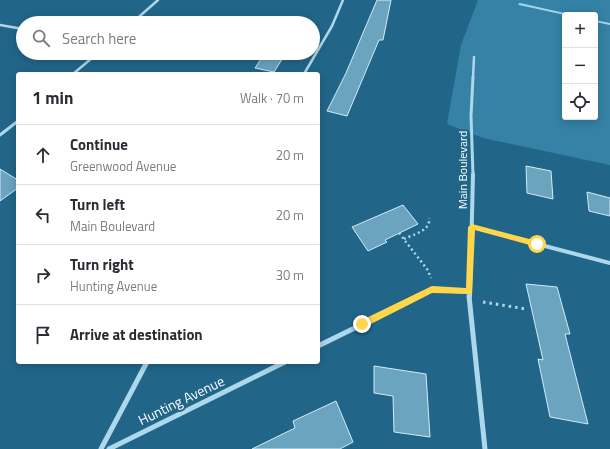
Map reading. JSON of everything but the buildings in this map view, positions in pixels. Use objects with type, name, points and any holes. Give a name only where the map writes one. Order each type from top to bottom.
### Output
[{"type":"street","points":[[140,16],[158,0]]},
{"type":"street","points":[[320,47],[332,26],[344,0]]},
{"type":"street","points":[[0,25],[16,28]]},
{"type":"street","name":"Main Boulevard","points":[[474,57],[471,116],[474,158],[469,292],[485,449]]},
{"type":"street","points":[[75,72],[90,60]]},
{"type":"street","points":[[305,72],[312,60]]},
{"type":"street","points":[[0,135],[16,123]]},
{"type":"street","points":[[472,227],[610,263]]},
{"type":"street","points":[[320,345],[432,290],[469,292]]},
{"type":"street","points":[[101,449],[146,364]]},
{"type":"street","name":"Hunting Avenue","points":[[109,449],[281,364]]},
{"type":"path","points":[[404,239],[428,228],[430,224],[429,218]]},
{"type":"path","points":[[399,233],[427,269],[436,290]]},
{"type":"path","points":[[470,299],[526,309]]},
{"type":"shaded area","points":[[478,0],[610,0],[610,165],[483,138],[447,124],[461,45]]},
{"type":"waterway","points":[[520,4],[562,13]]},
{"type":"waterway","points":[[598,22],[610,24]]},
{"type":"route","points":[[362,324],[432,290],[469,292],[472,227],[537,244]]}]
